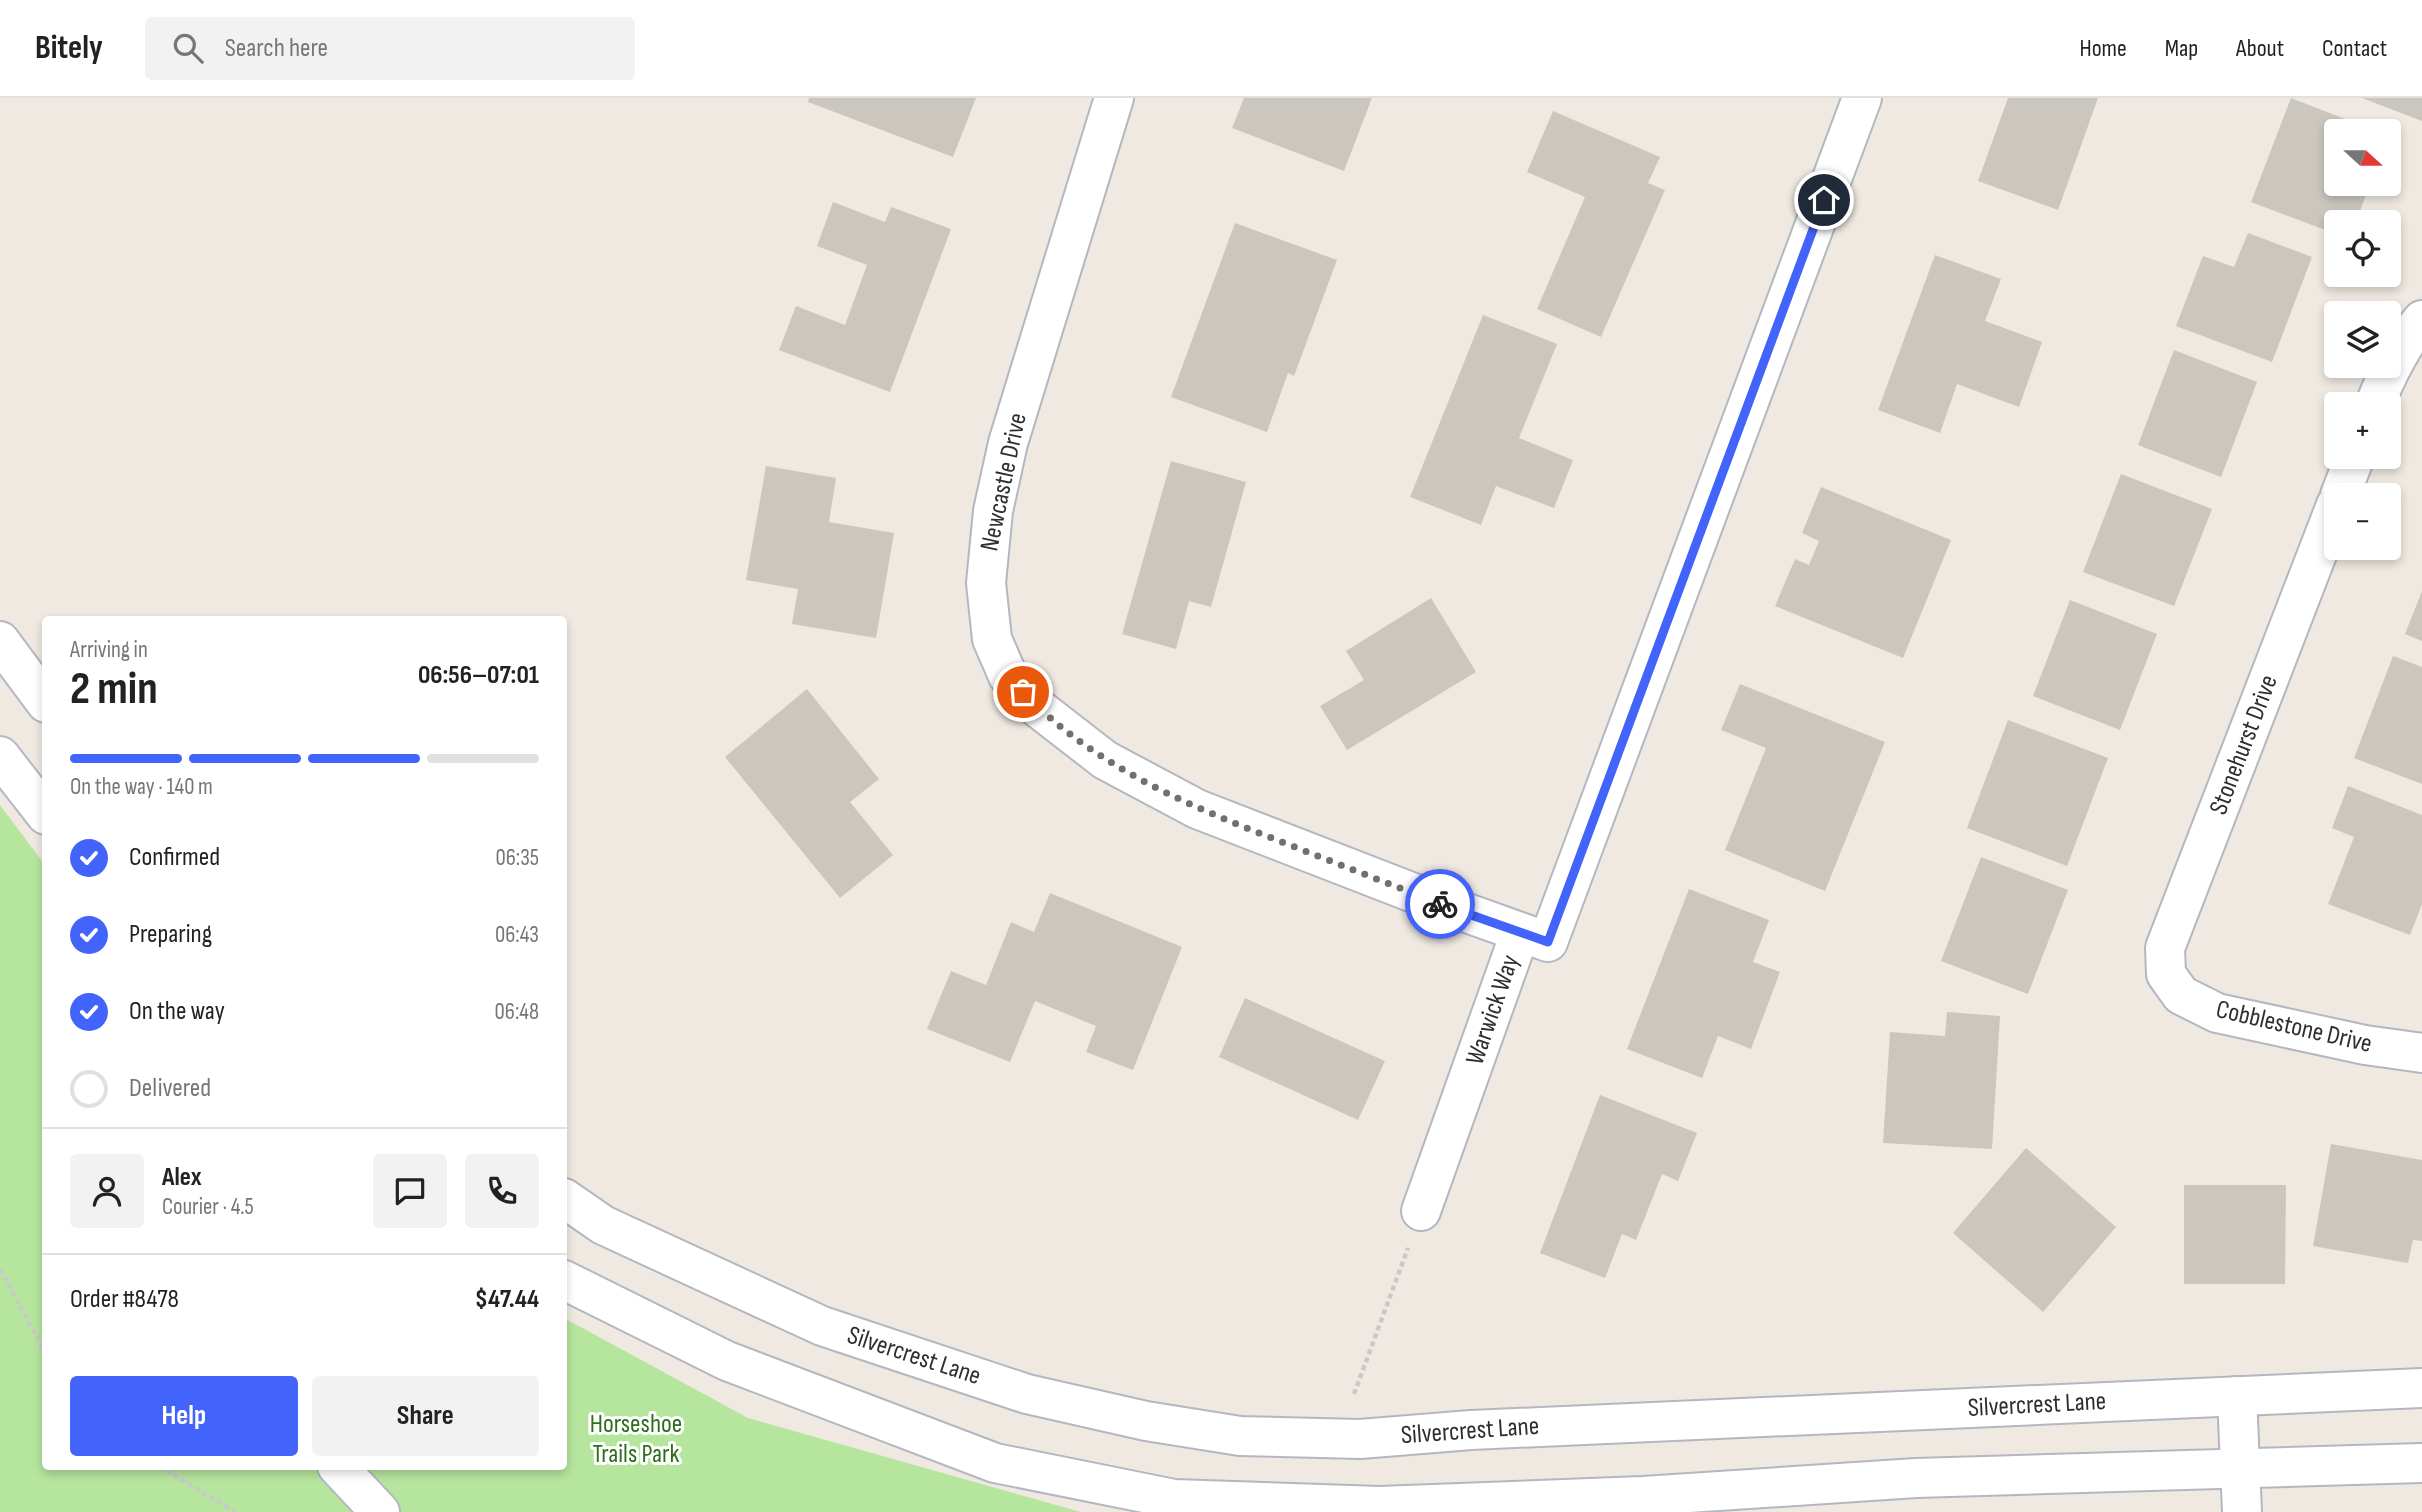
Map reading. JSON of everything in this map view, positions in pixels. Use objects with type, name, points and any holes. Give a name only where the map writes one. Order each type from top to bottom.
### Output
[{"type":"street","name":"Newcastle Drive","points":[[1114,98],[1008,443],[993,511],[986,583],[992,639],[1007,676],[1038,708],[1105,760],[1197,809],[1520,933]]},
{"type":"street","name":"Warwick Way","points":[[1421,1211],[1520,933],[1548,942],[1862,98]]},
{"type":"street","points":[[2380,392],[2403,347],[2422,320]]},
{"type":"street","name":"Stonehurst Drive","points":[[2174,984],[2166,974],[2165,948],[2324,536]]},
{"type":"street","points":[[0,641],[42,698]]},
{"type":"street","points":[[0,756],[42,810]]},
{"type":"street","name":"Cobblestone Drive","points":[[2174,984],[2181,995],[2217,1013],[2365,1045],[2422,1053]]},
{"type":"street","name":"Silvercrest Lane","points":[[567,1200],[603,1225],[822,1326],[1027,1394],[1146,1421],[1240,1436],[1360,1439],[1471,1430],[2422,1388]]},
{"type":"street","points":[[567,1281],[727,1361],[995,1463],[1174,1499],[1391,1505],[1643,1496],[1916,1478],[2422,1463]]},
{"type":"street","points":[[2237,1396],[2242,1512]]},
{"type":"street","points":[[341,1470],[380,1512]]},
{"type":"path","points":[[1354,1394],[1421,1211]]},
{"type":"path","points":[[0,1269],[42,1347]]},
{"type":"path","points":[[166,1470],[235,1512]]},
{"type":"green space","name":"Horseshoe Trails Park","points":[[0,805],[42,861],[42,1470],[567,1470],[567,1320],[748,1418],[1081,1512],[0,1512]]},
{"type":"building","points":[[809,98],[976,98],[953,157],[808,102]]},
{"type":"building","points":[[1244,98],[1372,98],[1344,171],[1232,128]]},
{"type":"building","points":[[2008,98],[2098,98],[2058,210],[1978,181]]},
{"type":"building","points":[[2291,98],[2345,119],[2324,119],[2324,196],[2366,196],[2360,210],[2324,210],[2324,229],[2251,202]]},
{"type":"building","points":[[2362,98],[2422,98],[2422,121]]},
{"type":"building","points":[[1553,111],[1660,157],[1648,183],[1665,190],[1601,337],[1537,309],[1585,197],[1527,172]]},
{"type":"building","points":[[833,202],[885,222],[891,207],[951,229],[890,392],[779,350],[796,306],[845,325],[867,265],[817,246]]},
{"type":"building","points":[[1235,223],[1337,260],[1294,376],[1288,373],[1267,432],[1171,397]]},
{"type":"building","points":[[2248,233],[2312,257],[2272,362],[2176,326],[2203,256],[2234,267]]},
{"type":"building","points":[[1935,255],[2001,279],[1985,321],[2042,342],[2019,407],[1957,384],[1940,433],[1878,410]]},
{"type":"building","points":[[1483,315],[1557,344],[1519,438],[1573,460],[1554,508],[1496,486],[1481,525],[1410,497]]},
{"type":"building","points":[[2174,350],[2257,382],[2221,477],[2138,445]]},
{"type":"building","points":[[1171,461],[1246,482],[1211,607],[1189,601],[1176,649],[1122,634]]},
{"type":"building","points":[[766,466],[836,478],[829,522],[894,533],[876,638],[792,624],[798,589],[746,580]]},
{"type":"building","points":[[2121,474],[2212,509],[2174,606],[2083,572]]},
{"type":"building","points":[[1821,487],[1951,540],[1903,658],[1775,606],[1795,559],[1809,565],[1819,541],[1802,533]]},
{"type":"building","points":[[2422,591],[2422,641],[2405,634]]},
{"type":"building","points":[[1431,598],[1476,672],[1347,750],[1320,706],[1364,680],[1346,651]]},
{"type":"building","points":[[2070,600],[2157,634],[2120,730],[2033,696]]},
{"type":"building","points":[[2393,656],[2422,667],[2422,784],[2354,758]]},
{"type":"building","points":[[1740,684],[1885,742],[1825,891],[1725,850],[1766,748],[1721,730]]},
{"type":"building","points":[[807,689],[879,779],[850,802],[893,855],[840,898],[725,757]]},
{"type":"building","points":[[2008,720],[2108,758],[2067,866],[1967,828]]},
{"type":"building","points":[[2348,786],[2422,815],[2422,904],[2410,935],[2328,904],[2354,837],[2332,828]]},
{"type":"building","points":[[1981,857],[2068,890],[2028,994],[1941,961]]},
{"type":"building","points":[[1689,889],[1769,920],[1753,962],[1780,972],[1751,1049],[1718,1036],[1702,1078],[1627,1049]]},
{"type":"building","points":[[1050,893],[1182,947],[1133,1070],[1086,1052],[1096,1026],[1035,1001],[1010,1062],[927,1029],[951,971],[986,985],[1011,922],[1034,932]]},
{"type":"building","points":[[1245,998],[1385,1061],[1358,1120],[1219,1057]]},
{"type":"building","points":[[1947,1012],[2000,1016],[1992,1149],[1883,1143],[1890,1032],[1945,1036]]},
{"type":"building","points":[[1600,1095],[1697,1133],[1678,1181],[1662,1174],[1636,1240],[1622,1234],[1605,1278],[1540,1253]]},
{"type":"building","points":[[2331,1144],[2422,1160],[2422,1241],[2413,1240],[2408,1263],[2313,1246]]},
{"type":"building","points":[[2026,1148],[2116,1227],[2043,1312],[1953,1233]]},
{"type":"building","points":[[2184,1185],[2286,1185],[2285,1284],[2184,1284]]},
{"type":"way so far","points":[[1023,692],[1038,708],[1105,760],[1197,809],[1440,904]]},
{"type":"route","points":[[1440,904],[1548,942],[1824,200]]}]
